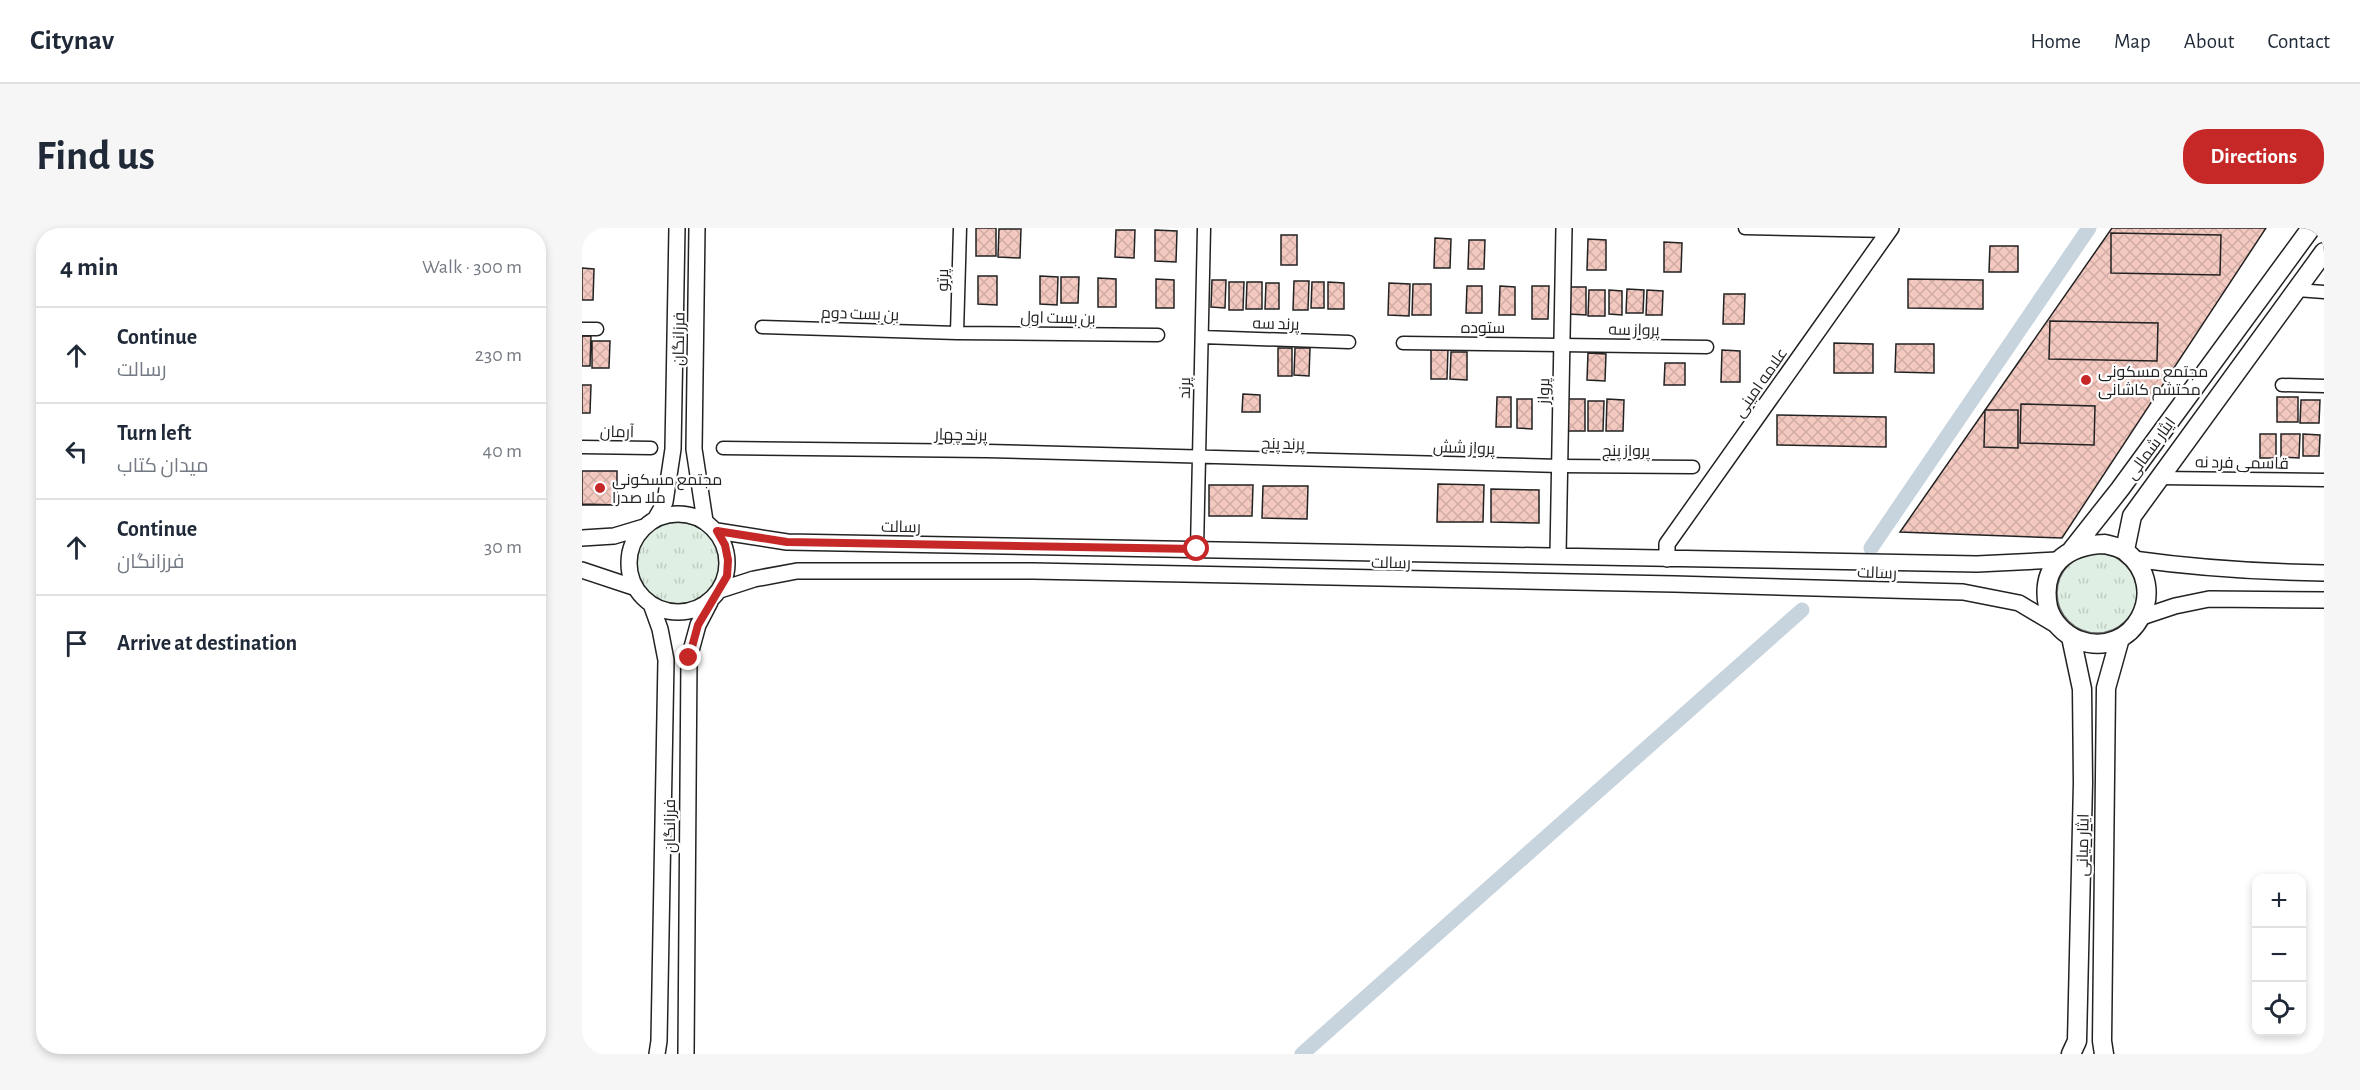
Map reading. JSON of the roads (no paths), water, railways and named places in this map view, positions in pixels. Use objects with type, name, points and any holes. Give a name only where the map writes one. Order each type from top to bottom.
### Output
[{"type":"main road","name":"ایثار شمالی","points":[[2064,555],[2127,479],[2311,228]]},
{"type":"main road","name":"ایثار شمالی","points":[[2129,555],[2132,516],[2324,252]]},
{"type":"main road","points":[[2105,544],[2129,555],[2142,572],[2146,586],[2146,602],[2142,616],[2133,629],[2121,638],[2104,644],[2087,643],[2063,631],[2049,610],[2046,594],[2049,577],[2064,555],[2087,545],[2105,544]]},
{"type":"main road","name":"ایثار میانی","points":[[2063,631],[2082,689],[2083,783],[2077,1041],[2071,1054]]},
{"type":"main road","name":"ایثار میانی","points":[[2104,1054],[2102,1041],[2106,688],[2121,638]]},
{"type":"street","name":"فرزانگان","points":[[650,523],[665,502],[674,449],[677,228]]},
{"type":"street","name":"فرزانگان","points":[[697,228],[694,449],[711,526]]},
{"type":"street","name":"پرتو","points":[[957,333],[960,228]]},
{"type":"street","name":"پرند","points":[[1197,549],[1204,228]]},
{"type":"street","name":"پرواز","points":[[1558,555],[1564,228]]},
{"type":"street","points":[[1744,228],[1890,230]]},
{"type":"street","name":"علامه امینی","points":[[1667,559],[1667,544],[1890,230]]},
{"type":"street","points":[[2297,290],[2324,292]]},
{"type":"street","name":"بن بست دوم","points":[[762,327],[957,333]]},
{"type":"street","points":[[582,328],[597,329]]},
{"type":"street","name":"بن بست اول","points":[[957,333],[1158,335]]},
{"type":"street","name":"پرند سه","points":[[1202,337],[1349,342]]},
{"type":"street","name":"ستوده","points":[[1403,343],[1562,345]]},
{"type":"street","name":"پرواز سه","points":[[1562,345],[1707,347]]},
{"type":"street","points":[[2282,385],[2320,386],[2324,375]]},
{"type":"street","name":"آرمان","points":[[582,447],[651,448]]},
{"type":"street","name":"پرند چهار","points":[[723,448],[987,451],[1199,458]]},
{"type":"street","name":"پرند پنج","points":[[1199,458],[1368,460]]},
{"type":"street","name":"پرواز شش","points":[[1368,460],[1560,466]]},
{"type":"street","name":"پرواز پنج","points":[[1560,466],[1693,467]]},
{"type":"street","name":"قاسمی فرد نه","points":[[2160,478],[2324,480]]},
{"type":"street","points":[[582,538],[621,534],[672,514],[689,515],[711,526],[725,545],[728,560],[727,576],[720,590],[710,602],[686,612],[664,611],[651,604],[636,588],[629,567],[630,553],[635,539],[650,523]]},
{"type":"street","name":"رسالت","points":[[711,526],[787,542],[1977,564],[2064,555]]},
{"type":"street","points":[[2129,555],[2185,567],[2324,573]]},
{"type":"street","points":[[582,570],[636,588]]},
{"type":"street","name":"رسالت","points":[[720,590],[754,579],[797,571],[1033,571],[1963,592],[1994,596],[2019,603],[2063,631]]},
{"type":"street","points":[[2142,616],[2209,599],[2324,600]]},
{"type":"street","name":"فرزانگان","points":[[686,1054],[689,658],[698,625],[710,602]]},
{"type":"street","name":"فرزانگان","points":[[651,604],[660,629],[666,660],[660,1041],[657,1054]]},
{"type":"waterway","points":[[1871,548],[2089,228]]},
{"type":"waterway","points":[[1302,1054],[1802,610]]},
{"type":"place","name":"مجتمع مسکونی محتشم کاشانی","points":[[2086,380]]},
{"type":"place","name":"مجتمع مسکونی ملا صدرا","points":[[600,488]]}]
